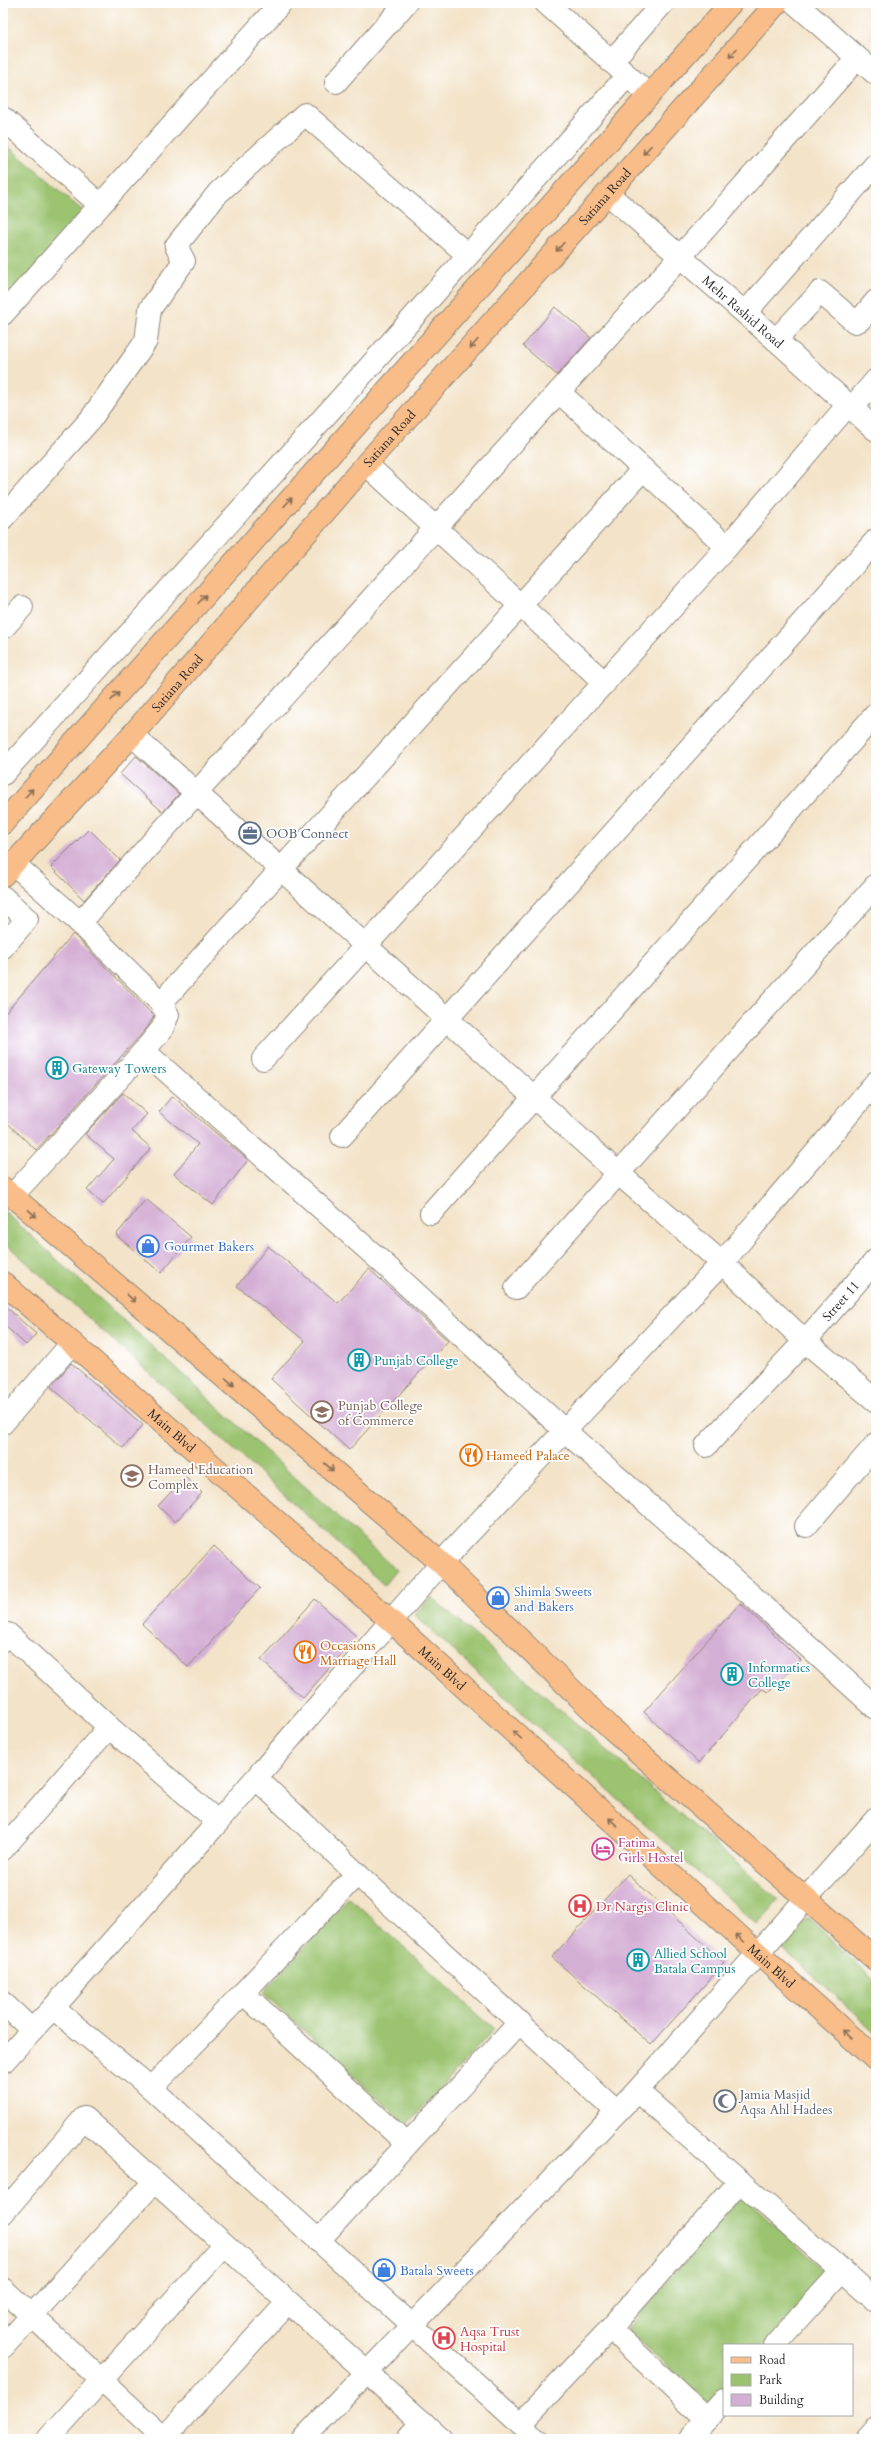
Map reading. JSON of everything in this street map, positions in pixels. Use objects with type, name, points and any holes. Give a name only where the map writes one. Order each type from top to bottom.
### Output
[{"type":"main road","points":[[3,823],[732,3],[755,28]]},
{"type":"main road","name":"Satiana Road","points":[[8,869],[132,735],[366,464],[778,3]]},
{"type":"main road","points":[[7,1192],[441,1563],[612,1729],[876,1960]]},
{"type":"main road","name":"Main Blvd","points":[[3,1283],[392,1622],[876,2060]]},
{"type":"street","points":[[3,314],[99,204],[281,3]]},
{"type":"street","points":[[336,82],[406,3]]},
{"type":"street","points":[[546,3],[649,95]]},
{"type":"street","points":[[3,774],[468,255],[619,69],[663,3]]},
{"type":"street","points":[[795,3],[876,74]]},
{"type":"street","points":[[80,922],[435,526],[682,257],[857,58]]},
{"type":"street","points":[[3,518],[90,420],[146,341],[150,309],[184,261],[176,246],[218,193],[305,114],[468,255]]},
{"type":"street","points":[[3,118],[99,204]]},
{"type":"street","points":[[745,313],[876,164]]},
{"type":"street","name":"Mehr Rashid Road","points":[[608,194],[682,257],[876,430]]},
{"type":"street","points":[[776,340],[820,292],[855,322],[860,320],[876,301]]},
{"type":"street","points":[[263,1059],[605,683],[727,547],[849,407],[876,380]]},
{"type":"street","points":[[559,392],[727,547]]},
{"type":"street","points":[[366,464],[435,526],[520,607],[605,683]]},
{"type":"street","points":[[161,1003],[280,868],[520,607],[643,470]]},
{"type":"street","points":[[342,1136],[448,1020],[876,540]]},
{"type":"street","points":[[3,628],[22,607]]},
{"type":"street","points":[[431,1213],[876,714]]},
{"type":"street","points":[[132,735],[195,794],[280,868],[618,1173],[722,1263],[805,1341],[876,1401]]},
{"type":"street","points":[[7,1192],[144,1051],[162,1029],[168,1015],[161,1003],[80,922],[8,869]]},
{"type":"street","points":[[516,1288],[876,885]]},
{"type":"street","points":[[3,897],[27,919],[3,947]]},
{"type":"street","points":[[144,1051],[383,1263],[565,1431],[749,1593],[876,1708]]},
{"type":"street","points":[[3,2062],[54,2008],[257,1779],[441,1563],[722,1263],[876,1082]]},
{"type":"street","name":"Street 11","points":[[706,1446],[805,1341],[876,1260]]},
{"type":"street","points":[[3,1423],[72,1343]]},
{"type":"street","points":[[806,1526],[876,1444]]},
{"type":"street","points":[[5,1634],[218,1822]]},
{"type":"street","points":[[3,1849],[109,1727]]},
{"type":"street","points":[[257,1779],[357,1874],[520,2022],[616,2112]]},
{"type":"street","points":[[303,2439],[637,2091],[876,1819]]},
{"type":"street","points":[[151,2088],[357,1874]]},
{"type":"street","points":[[243,1993],[407,2144]]},
{"type":"street","points":[[3,2003],[32,2030]]},
{"type":"street","points":[[54,2008],[151,2088],[537,2439]]},
{"type":"street","points":[[318,2241],[520,2022]]},
{"type":"street","points":[[637,2091],[876,2301]]},
{"type":"street","points":[[3,2213],[84,2118],[441,2439]]},
{"type":"street","points":[[520,2424],[610,2329],[740,2181]]},
{"type":"street","points":[[3,2347],[154,2182]]},
{"type":"street","points":[[48,2439],[224,2245]]},
{"type":"street","points":[[776,2344],[842,2271]]},
{"type":"street","points":[[3,2289],[164,2439],[288,2302]]},
{"type":"street","points":[[610,2329],[707,2419]]},
{"type":"street","points":[[689,2439],[723,2401]]},
{"type":"street","points":[[408,2439],[423,2422]]},
{"type":"street","points":[[866,2439],[876,2428]]},
{"type":"green space","points":[[3,142],[84,212],[3,306]]},
{"type":"green space","points":[[3,1210],[396,1570],[384,1585],[3,1241]]},
{"type":"green space","points":[[431,1597],[779,1900],[756,1924],[414,1615]]},
{"type":"green space","points":[[349,1897],[494,2029],[407,2125],[263,1993]]},
{"type":"green space","points":[[808,1918],[876,1982],[876,2033],[781,1947]]},
{"type":"green space","points":[[741,2195],[828,2274],[765,2344],[723,2344],[723,2390],[710,2405],[626,2330]]},
{"type":"building","points":[[555,307],[591,338],[557,375],[523,346]]},
{"type":"building","points":[[136,756],[179,794],[163,812],[120,774]]},
{"type":"building","points":[[89,829],[120,860],[84,900],[51,867]]},
{"type":"building","name":"Gateway Towers","points":[[73,934],[154,1016],[147,1028],[36,1150],[3,1119],[3,1016]]},
{"type":"building","points":[[123,1093],[147,1114],[132,1131],[151,1148],[103,1204],[87,1190],[114,1159],[85,1134]]},
{"type":"building","points":[[172,1096],[248,1160],[213,1205],[174,1174],[198,1144],[159,1112]]},
{"type":"building","points":[[146,1199],[191,1237],[161,1273],[116,1235]]},
{"type":"building","name":"Punjab College","points":[[268,1246],[338,1303],[369,1269],[448,1341],[349,1450],[271,1379],[305,1341],[237,1286]]},
{"type":"building","points":[[3,1304],[36,1334],[26,1345],[3,1324]]},
{"type":"building","points":[[71,1363],[143,1425],[123,1448],[51,1387]]},
{"type":"building","points":[[185,1477],[202,1493],[175,1522],[158,1506]]},
{"type":"building","points":[[214,1546],[260,1588],[188,1667],[142,1624]]},
{"type":"building","points":[[315,1599],[357,1637],[303,1698],[261,1660]]},
{"type":"building","name":"Informatics College","points":[[740,1603],[801,1660],[768,1692],[762,1689],[699,1763],[644,1712]]},
{"type":"building","name":"Allied School Batala Campus","points":[[628,1874],[724,1963],[651,2045],[552,1957]]},
{"type":"place","name":"OOB Connect","points":[[250,833]]},
{"type":"place","name":"Gateway Towers","points":[[57,1068]]},
{"type":"place","name":"Gourmet Bakers","points":[[148,1246]]},
{"type":"place","name":"Punjab College","points":[[359,1360]]},
{"type":"place","name":"Punjab College of Commerce","points":[[322,1412]]},
{"type":"place","name":"Hameed Palace","points":[[471,1455]]},
{"type":"place","name":"Hameed Education Complex","points":[[132,1476]]},
{"type":"place","name":"Shimla Sweets and Bakers","points":[[498,1598]]},
{"type":"place","name":"Occasions Marriage Hall","points":[[305,1652]]},
{"type":"place","name":"Informatics College","points":[[732,1674]]},
{"type":"place","name":"Fatima Girls Hostel","points":[[603,1849]]},
{"type":"place","name":"Dr Nargis Clinic","points":[[580,1906]]},
{"type":"place","name":"Allied School Batala Campus","points":[[638,1960]]},
{"type":"place","name":"Jamia Masjid Aqsa Ahl Hadees","points":[[725,2101]]},
{"type":"place","name":"Batala Sweets","points":[[384,2270]]},
{"type":"place","name":"Aqsa Trust Hospital","points":[[444,2338]]}]
